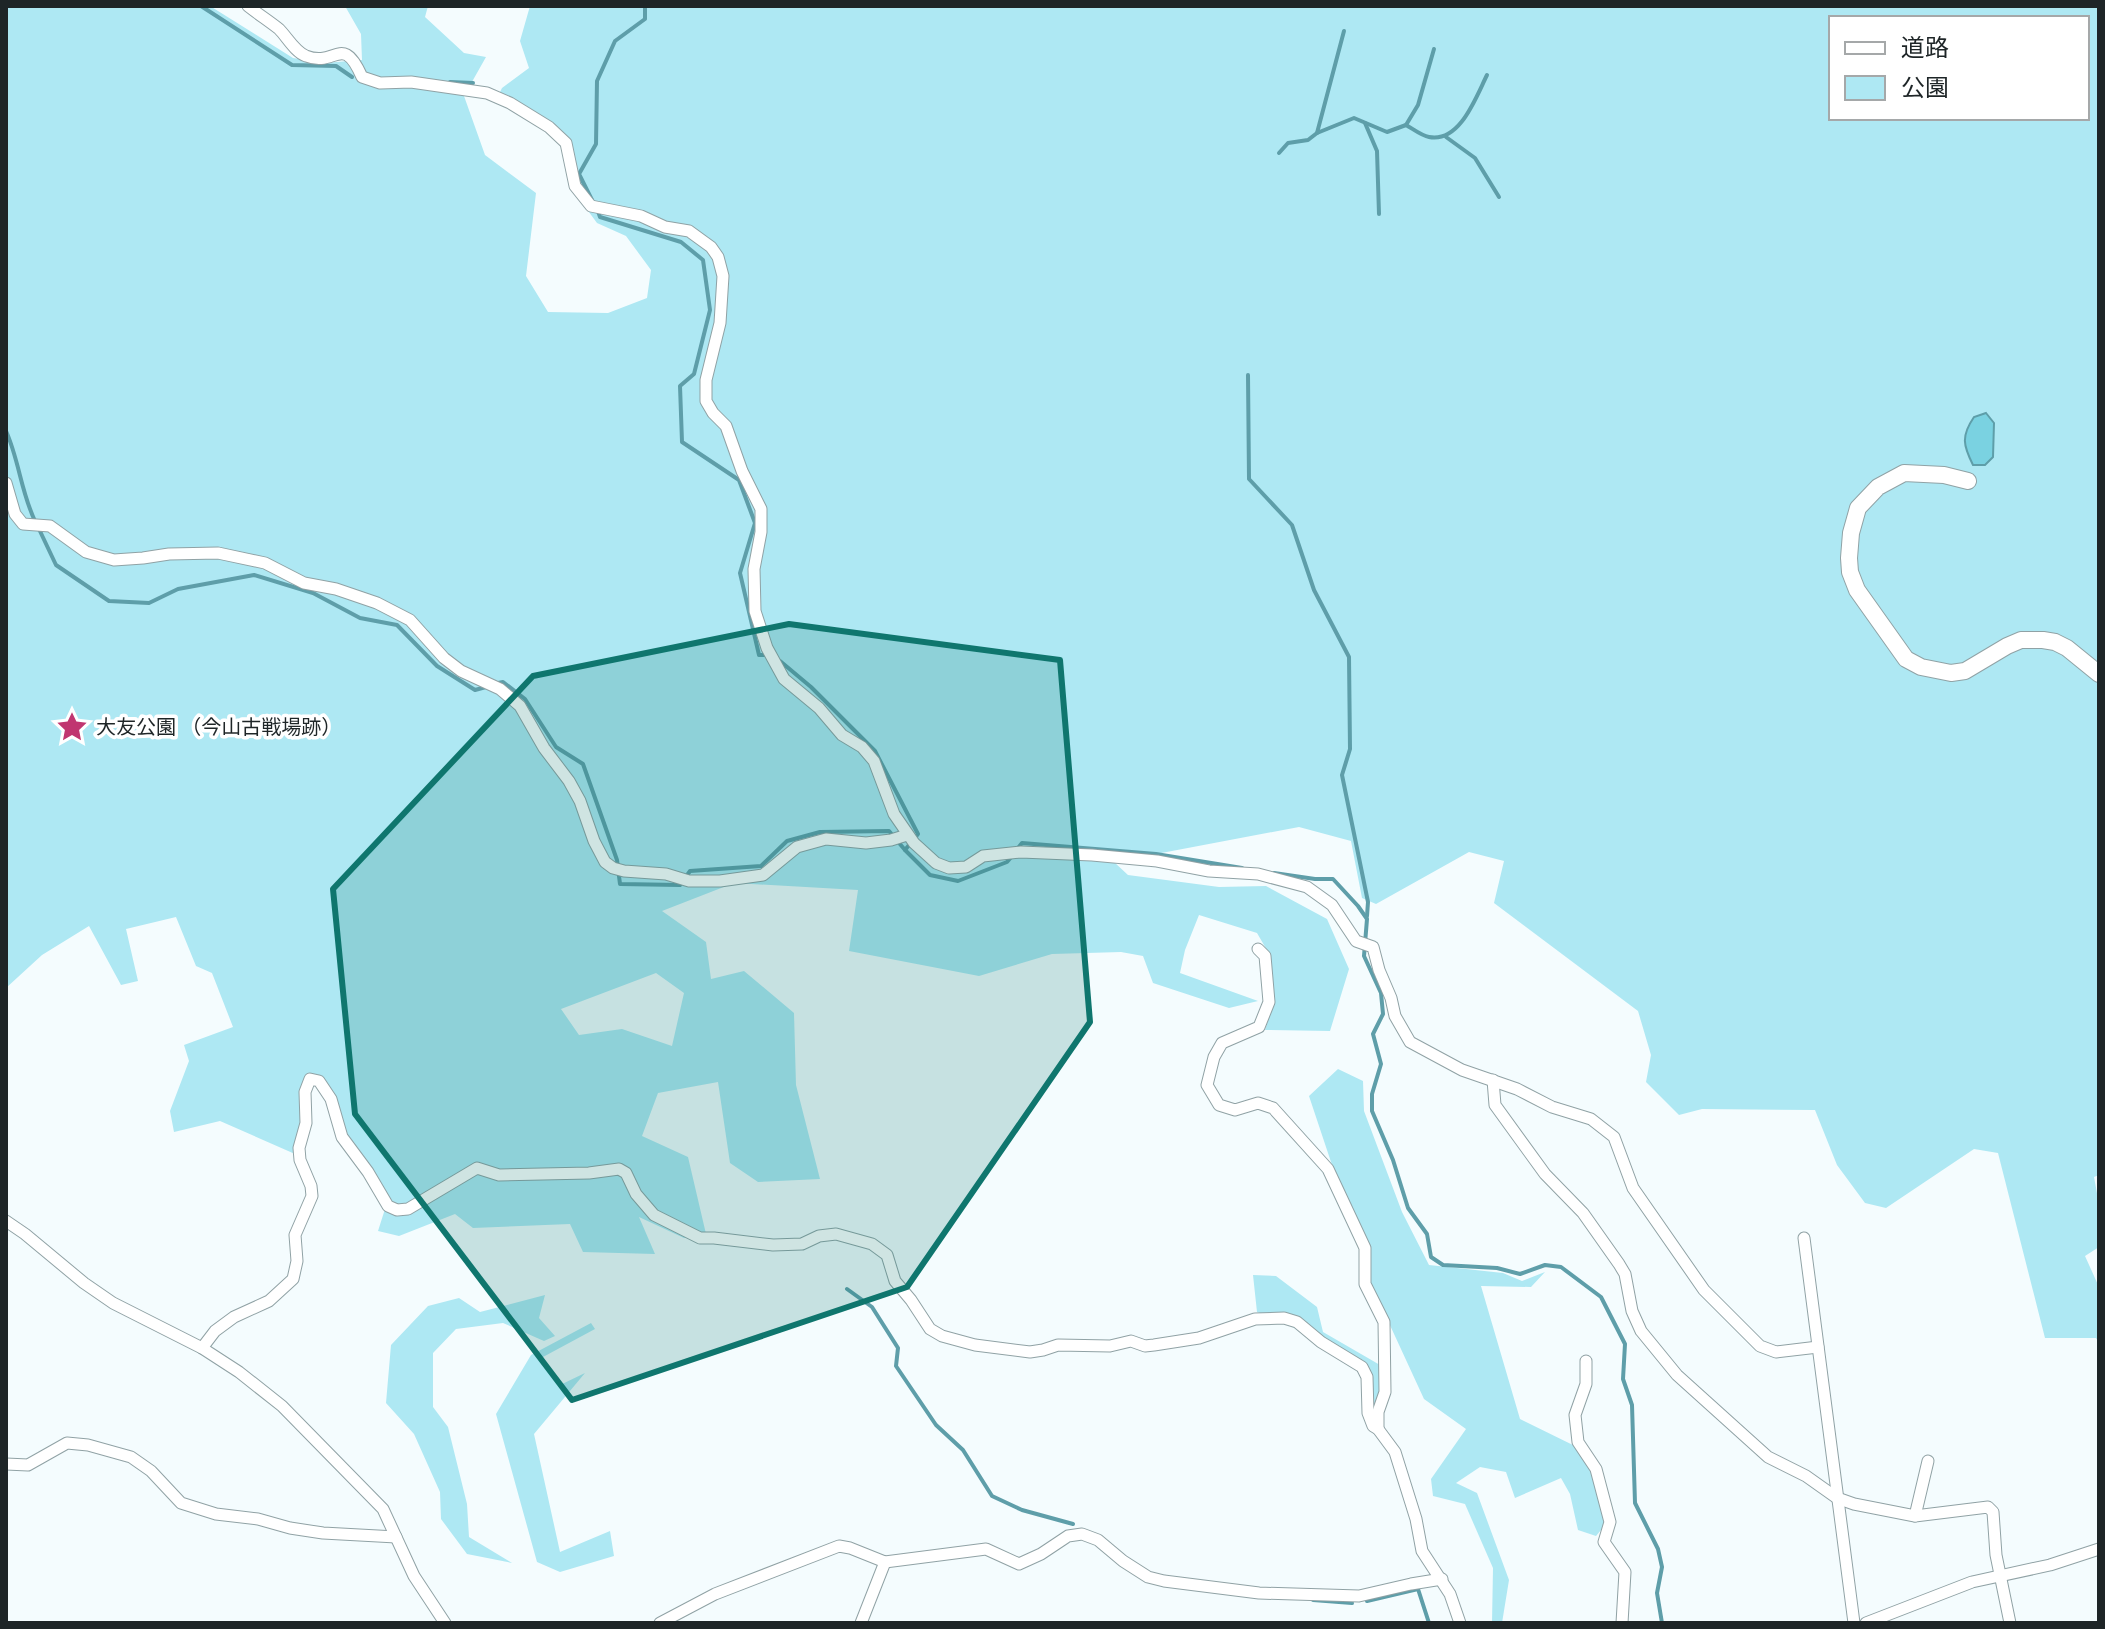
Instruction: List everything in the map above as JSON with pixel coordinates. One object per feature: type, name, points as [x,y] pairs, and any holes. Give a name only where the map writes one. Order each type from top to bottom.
[{"type":"street","points":[[248,6],[277,28],[303,56],[323,59],[338,53],[349,55],[362,77],[380,83],[411,82],[487,93],[510,103],[549,127],[566,143],[575,186],[596,208],[641,216],[665,227],[689,231],[711,247],[718,257],[723,276],[720,323],[706,380],[706,401],[726,426],[742,471],[761,509],[761,532],[754,569],[755,611],[767,648],[784,679],[874,761],[894,814],[911,839],[936,863],[949,868],[966,867],[983,856],[1021,852],[1092,855],[1157,861],[1209,871],[1258,874],[1307,887],[1332,905],[1356,941],[1373,947],[1395,1016],[1410,1042],[1462,1070],[1517,1089],[1552,1107],[1591,1119],[1614,1137],[1633,1188],[1704,1290],[1760,1346],[1776,1352],[1818,1347]]},
{"type":"street","points":[[1968,481],[1944,475],[1904,473],[1878,487],[1858,508],[1851,533],[1850,572],[1857,590],[1906,659],[1921,667],[1951,673],[1965,671],[2021,640],[2043,640],[2067,648],[2099,674]]},
{"type":"street","points":[[6,483],[15,514],[23,524],[50,526],[86,552],[114,560],[218,553],[265,563],[304,583],[336,589],[377,603],[410,620],[444,658],[461,671],[494,686],[520,706],[580,801],[605,862],[618,870],[720,881],[763,875],[797,847],[826,839],[866,843],[911,839]]},
{"type":"street","points":[[1258,949],[1265,956],[1269,1002],[1259,1027],[1222,1043],[1214,1057],[1207,1085],[1219,1105],[1235,1110],[1258,1103],[1273,1108],[1328,1169],[1365,1248],[1365,1284],[1384,1322],[1385,1392],[1378,1412],[1378,1429]]},
{"type":"street","points":[[202,1348],[215,1331],[234,1317],[269,1301],[293,1279],[297,1261],[295,1235],[312,1196],[299,1148],[306,1123],[305,1092],[310,1079],[319,1081],[331,1099],[342,1137],[388,1206],[397,1210],[408,1209],[477,1168],[499,1175],[589,1173],[619,1169],[626,1173],[636,1194],[654,1215],[700,1238],[773,1245],[802,1244],[819,1236],[836,1234],[872,1244],[887,1255],[895,1281],[930,1329],[942,1336],[975,1345],[1030,1352],[1058,1345],[1110,1346],[1131,1341],[1145,1346],[1199,1338],[1255,1319],[1284,1318],[1297,1322],[1321,1342],[1362,1367],[1367,1377],[1368,1413],[1373,1426],[1395,1452],[1416,1519],[1422,1551],[1450,1594],[1460,1623]]},
{"type":"street","points":[[1493,1080],[1495,1105],[1545,1174],[1583,1213],[1619,1264],[1625,1274],[1632,1311],[1641,1331],[1677,1375],[1768,1457],[1806,1476],[1837,1498],[1915,1516],[1988,1507],[1993,1512],[1996,1555],[2010,1623]]},
{"type":"street","points":[[6,1221],[113,1303],[202,1348],[282,1406],[383,1509],[414,1576],[445,1623]]},
{"type":"street","points":[[1804,1238],[1854,1623]]},
{"type":"street","points":[[1586,1361],[1586,1384],[1575,1415],[1578,1442],[1596,1469],[1607,1509],[1610,1522],[1604,1542],[1625,1572],[1622,1623]]},
{"type":"street","points":[[6,1464],[28,1465],[67,1443],[88,1445],[131,1457],[151,1471],[181,1503],[216,1514],[258,1519],[323,1533],[396,1537]]},
{"type":"street","points":[[1915,1516],[1928,1461]]},
{"type":"street","points":[[660,1623],[715,1594],[839,1546],[885,1562],[986,1549],[1019,1564],[1068,1536],[1082,1534],[1098,1540],[1148,1577],[1259,1593],[1359,1596],[1442,1579]]},
{"type":"street","points":[[1866,1623],[1972,1582],[2050,1565],[2099,1549]]},
{"type":"street","points":[[861,1623],[885,1562]]},
{"type":"highlighted area","points":[[789,624],[1060,660],[1090,1022],[907,1287],[572,1400],[355,1114],[333,889],[533,676]]},
{"type":"green space","points":[[6,6],[210,6],[293,58],[324,63],[362,60],[361,34],[345,6],[428,6],[425,17],[464,53],[486,57],[464,96],[485,155],[536,193],[526,276],[548,312],[608,313],[647,298],[651,270],[626,236],[597,223],[569,185],[562,142],[496,100],[502,88],[529,68],[520,41],[530,6],[2099,6],[2099,1175],[2094,1177],[2099,1204],[2099,1247],[2085,1256],[2099,1287],[2099,1343],[2096,1338],[2045,1338],[1998,1153],[1974,1149],[1886,1208],[1865,1203],[1837,1165],[1815,1110],[1702,1109],[1679,1115],[1646,1082],[1651,1055],[1638,1011],[1494,903],[1504,861],[1469,852],[1376,904],[1362,898],[1351,841],[1299,827],[1114,862],[1128,875],[1219,887],[1266,886],[1327,919],[1349,969],[1330,1031],[1265,1030],[1274,1002],[1268,952],[1257,933],[1199,915],[1185,950],[1180,973],[1258,1001],[1229,1008],[1153,983],[1143,956],[1121,952],[1052,954],[979,976],[849,951],[858,890],[734,883],[662,911],[706,942],[711,979],[744,971],[794,1013],[796,1085],[820,1179],[758,1182],[730,1163],[718,1082],[658,1093],[642,1136],[688,1157],[706,1234],[684,1238],[639,1217],[655,1254],[583,1252],[570,1224],[473,1228],[455,1214],[399,1236],[378,1231],[391,1200],[345,1136],[333,1091],[317,1074],[304,1078],[303,1124],[295,1154],[220,1121],[174,1132],[170,1111],[189,1061],[184,1045],[233,1027],[212,973],[196,966],[176,917],[126,929],[138,981],[121,985],[89,926],[42,955],[6,988]],"holes":[[[656,973],[684,993],[672,1046],[622,1029],[579,1035],[561,1009]]]},
{"type":"green space","points":[[1338,1069],[1363,1081],[1364,1111],[1402,1212],[1429,1265],[1503,1273],[1522,1281],[1545,1272],[1531,1287],[1481,1286],[1520,1419],[1579,1448],[1593,1471],[1606,1524],[1596,1536],[1578,1530],[1570,1494],[1561,1478],[1515,1498],[1506,1472],[1480,1467],[1456,1483],[1477,1493],[1509,1580],[1502,1623],[1492,1623],[1493,1568],[1465,1504],[1433,1496],[1431,1479],[1466,1429],[1424,1399],[1371,1284],[1371,1250],[1331,1162],[1309,1096]]},
{"type":"green space","points":[[1253,1275],[1276,1276],[1317,1307],[1323,1332],[1380,1365],[1382,1392],[1373,1409],[1363,1374],[1287,1323],[1257,1312]]},
{"type":"green space","points":[[545,1295],[539,1318],[555,1336],[544,1341],[503,1323],[456,1329],[433,1353],[433,1407],[448,1427],[467,1504],[469,1537],[512,1563],[467,1554],[441,1519],[440,1492],[414,1434],[386,1403],[391,1345],[428,1306],[459,1298],[480,1312]]},
{"type":"green space","points":[[591,1323],[595,1329],[543,1357],[558,1386],[585,1373],[534,1434],[560,1552],[610,1531],[614,1556],[560,1572],[537,1562],[496,1414],[531,1355]]},
{"type":"shaded area","points":[[1986,413],[1994,423],[1993,457],[1985,465],[1973,465],[1965,446],[1965,435],[1974,417]]},
{"type":"waterway","points":[[201,6],[292,65],[336,66],[352,77]]},
{"type":"waterway","points":[[592,200],[579,174],[596,144],[597,81],[615,41],[645,19],[645,6]]},
{"type":"waterway","points":[[1317,133],[1344,31]]},
{"type":"waterway","points":[[1406,125],[1418,105],[1434,49]]},
{"type":"waterway","points":[[1279,153],[1288,143],[1308,140],[1317,133],[1354,118],[1387,132],[1406,125],[1420,134],[1440,137],[1450,133],[1466,116],[1487,75]]},
{"type":"waterway","points":[[450,82],[473,83]]},
{"type":"waterway","points":[[1365,123],[1377,151],[1379,214]]},
{"type":"waterway","points":[[1446,137],[1475,158],[1499,197]]},
{"type":"waterway","points":[[598,211],[600,217],[681,242],[703,260],[710,310],[694,374],[680,386],[682,442],[739,480],[755,523],[740,573],[759,655],[769,655]]},
{"type":"waterway","points":[[1248,375],[1249,479],[1292,525],[1314,590],[1349,657],[1350,749],[1342,775],[1368,902],[1367,916]]},
{"type":"waterway","points":[[6,431],[35,521]]},
{"type":"waterway","points":[[39,529],[56,565],[109,601],[149,603],[178,589],[254,575],[313,593],[360,618],[397,625],[437,666],[475,690],[486,687]]},
{"type":"waterway","points":[[780,661],[811,687],[875,751],[918,834],[905,850]]},
{"type":"waterway","points":[[498,683],[503,682],[525,699],[556,747],[583,764],[617,860],[620,884],[680,885],[690,871],[761,866],[787,841],[820,832],[889,831],[930,875],[958,881],[1007,862],[1013,855]]},
{"type":"waterway","points":[[1018,848],[1022,843],[1156,854],[1242,868]]},
{"type":"waterway","points":[[1274,873],[1333,879],[1367,919],[1364,956],[1381,993],[1383,1014],[1373,1034],[1381,1064],[1372,1094],[1372,1111],[1393,1160],[1408,1208],[1427,1234],[1431,1257],[1443,1265],[1497,1268],[1520,1274],[1545,1265],[1561,1267],[1601,1297],[1625,1344],[1623,1379],[1632,1405],[1635,1503],[1658,1549],[1662,1567],[1657,1593],[1662,1623]]},
{"type":"waterway","points":[[847,1289],[872,1307],[898,1348],[896,1366],[936,1425],[963,1450],[992,1496],[1022,1510],[1073,1524]]},
{"type":"waterway","points":[[1367,1601],[1418,1589],[1429,1623]]},
{"type":"waterway","points":[[1313,1600],[1352,1603]]},
{"type":"place","name":"大友公園 （今山古戦場跡）","points":[[72,727]]}]
